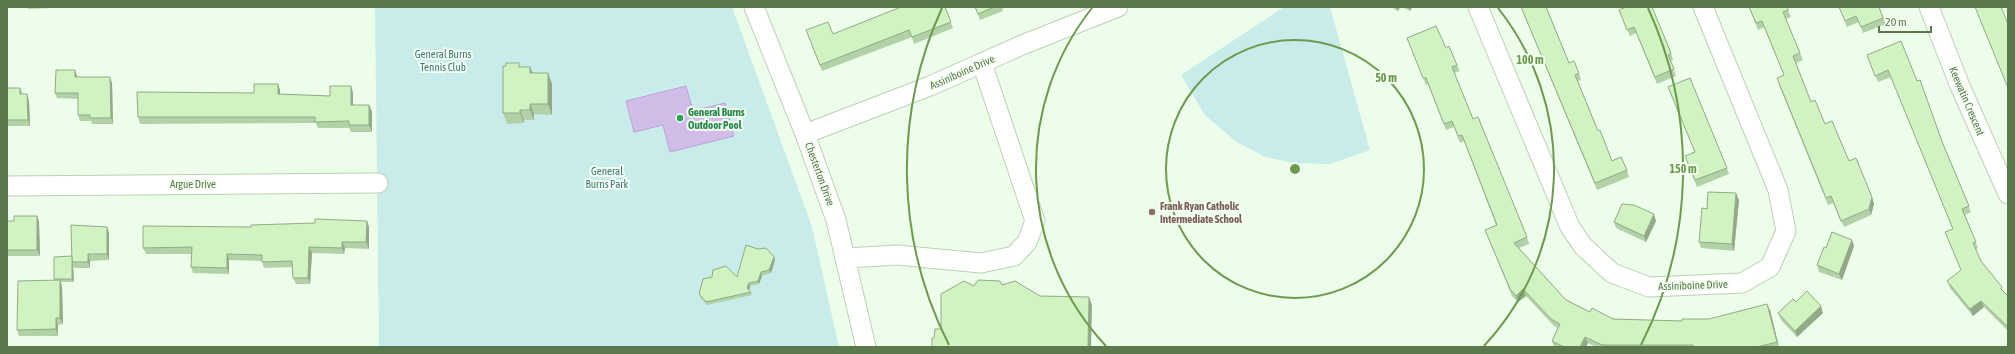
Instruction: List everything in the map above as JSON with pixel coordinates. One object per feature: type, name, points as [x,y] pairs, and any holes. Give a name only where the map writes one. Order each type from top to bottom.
[{"type":"street","name":"Chesterton Drive","points":[[754,7],[805,134],[836,220],[847,258],[866,347]]},
{"type":"street","name":"Assiniboine Drive","points":[[805,134],[930,86],[1118,7]]},
{"type":"street","name":"Assiniboine Drive","points":[[1478,7],[1570,227],[1583,246],[1612,273],[1649,287],[1742,283],[1770,267],[1786,231],[1778,190],[1703,7]]},
{"type":"street","name":"Keewatin Crescent","points":[[1929,7],[1960,86],[2008,194]]},
{"type":"street","points":[[847,258],[897,255],[982,263],[1014,256],[1027,242],[1035,221],[982,63]]},
{"type":"street","name":"Argue Drive","points":[[7,186],[378,183]]},
{"type":"green space","name":"General Burns Park","points":[[375,7],[732,7],[812,227],[839,347],[379,347]]},
{"type":"green space","points":[[1284,7],[1330,7],[1370,150],[1330,164],[1293,163],[1265,157],[1235,141],[1204,114],[1181,75]]},
{"type":"shaded area","name":"General Burns Outdoor Pool","points":[[686,86],[693,111],[725,103],[734,136],[670,152],[663,125],[634,132],[626,101]]},
{"type":"building","points":[[901,7],[945,7],[951,22],[912,37],[909,30],[820,65],[806,30],[828,22],[833,34]]},
{"type":"building","points":[[975,7],[994,7],[978,14]]},
{"type":"building","points":[[1521,7],[1546,7],[1569,63],[1574,61],[1579,73],[1575,75],[1598,131],[1600,130],[1612,161],[1621,157],[1627,170],[1595,183]]},
{"type":"building","points":[[1626,7],[1652,7],[1671,53],[1668,55],[1674,69],[1655,77],[1634,27],[1627,30],[1619,10]]},
{"type":"building","points":[[1749,7],[1787,7],[1788,10],[1783,12],[1800,53],[1793,56],[1811,102],[1815,100],[1825,124],[1832,121],[1849,161],[1856,158],[1872,197],[1869,209],[1841,221],[1831,196],[1826,198],[1777,78],[1784,75],[1762,21],[1756,23]]},
{"type":"building","points":[[1839,7],[1879,7],[1883,18],[1861,27],[1856,16],[1845,21]]},
{"type":"building","points":[[1975,7],[2001,7],[2008,24],[2008,88]]},
{"type":"building","points":[[1436,26],[1446,48],[1449,46],[1457,65],[1452,67],[1473,119],[1478,117],[1527,237],[1514,243],[1566,300],[1590,312],[1592,308],[1613,319],[1682,321],[1682,319],[1709,319],[1767,304],[1777,342],[1757,347],[1602,345],[1585,337],[1580,347],[1564,347],[1552,341],[1560,324],[1551,319],[1523,289],[1516,296],[1510,289],[1485,230],[1497,225],[1462,135],[1458,136],[1452,121],[1444,124],[1426,78],[1423,78],[1407,38]]},
{"type":"building","points":[[1901,41],[1917,81],[1920,80],[1943,144],[1969,206],[1962,209],[1976,242],[1973,243],[1981,261],[2002,287],[2001,289],[2008,296],[2008,327],[1981,301],[1970,309],[1947,281],[1961,270],[1945,232],[1953,229],[1888,70],[1875,76],[1867,55]]},
{"type":"building","points":[[506,63],[519,63],[519,67],[530,67],[530,73],[548,73],[548,104],[530,104],[530,110],[520,110],[520,113],[503,113],[503,66],[506,66]]},
{"type":"building","points":[[56,70],[75,70],[75,77],[110,77],[111,118],[90,118],[90,115],[78,115],[78,93],[55,93]]},
{"type":"building","points":[[1690,78],[1727,168],[1695,180],[1685,156],[1695,152],[1668,87]]},
{"type":"building","points":[[254,84],[278,84],[278,94],[330,96],[330,86],[351,86],[351,105],[369,105],[369,125],[349,125],[349,121],[315,122],[315,117],[138,117],[137,92],[254,93]]},
{"type":"building","points":[[7,88],[20,88],[20,94],[27,94],[28,120],[7,120]]},
{"type":"building","points":[[1708,192],[1736,193],[1732,244],[1699,242],[1702,208],[1707,209]]},
{"type":"building","points":[[1622,204],[1634,205],[1654,214],[1644,236],[1614,222]]},
{"type":"building","points":[[14,216],[37,216],[37,250],[7,250],[7,221],[14,221]]},
{"type":"building","points":[[315,219],[367,221],[366,242],[342,242],[342,248],[309,247],[308,278],[293,278],[292,261],[262,262],[262,255],[227,254],[227,268],[191,267],[192,247],[143,248],[143,226],[251,227],[251,225],[315,223]]},
{"type":"building","points":[[71,225],[107,227],[107,254],[88,254],[88,262],[72,262]]},
{"type":"building","points":[[1832,232],[1852,240],[1839,274],[1817,265]]},
{"type":"building","points":[[746,245],[758,249],[766,248],[774,257],[769,270],[761,272],[758,281],[749,283],[747,288],[751,292],[706,302],[699,294],[703,279],[712,277],[713,270],[726,266],[737,277]]},
{"type":"building","points":[[72,256],[72,279],[54,279],[54,257]]},
{"type":"building","points":[[60,280],[60,318],[56,318],[56,329],[17,330],[18,281]]},
{"type":"building","points":[[978,280],[1000,281],[1002,285],[1015,281],[1040,296],[1089,297],[1088,347],[932,347],[932,338],[934,338],[935,329],[941,329],[941,294],[964,281],[974,286]]},
{"type":"building","points":[[1807,291],[1821,306],[1795,331],[1778,313],[1793,299],[1796,302]]},
{"type":"place","name":"General Burns Outdoor Pool","points":[[680,118]]},
{"type":"place","name":"Frank Ryan Catholic Intermediate School","points":[[1152,212]]},
{"type":"park label","name":"General Burns Tennis Club","points":[[443,60]]}]
